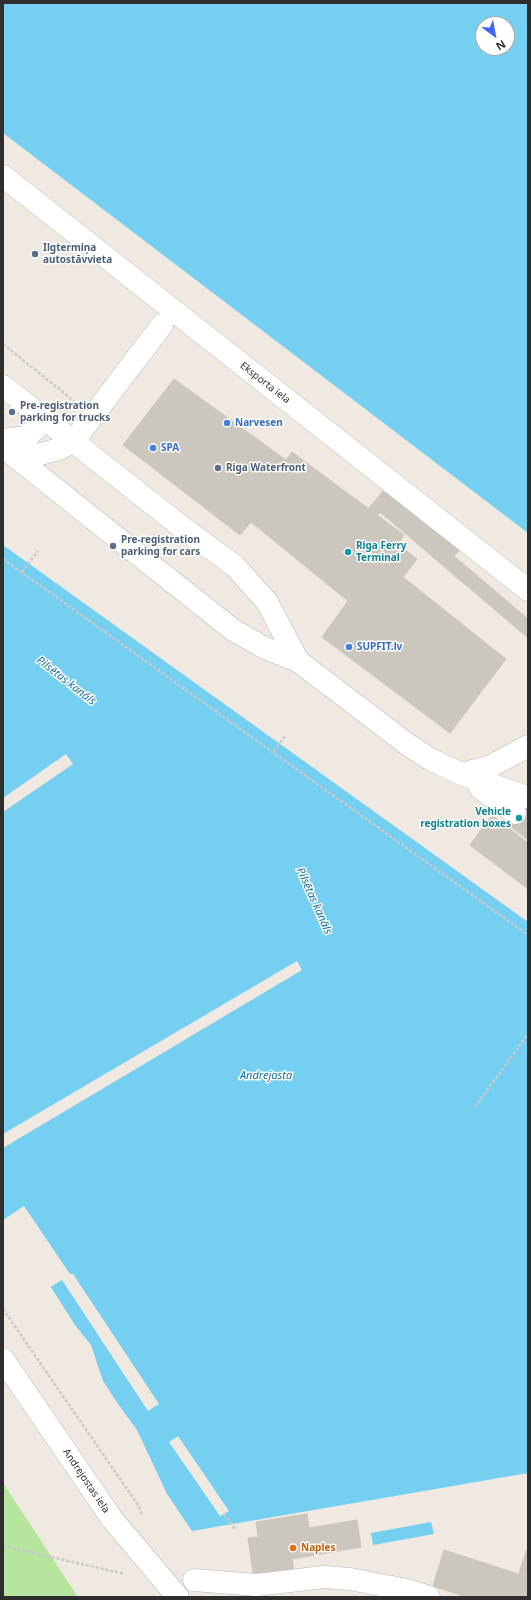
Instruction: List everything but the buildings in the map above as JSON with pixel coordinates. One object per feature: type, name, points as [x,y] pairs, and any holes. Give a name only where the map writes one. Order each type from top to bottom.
[{"type":"street","name":"Eksporta iela","points":[[3,176],[528,590]]},
{"type":"street","points":[[3,445],[37,455],[59,449],[73,442],[162,325]]},
{"type":"street","points":[[3,386],[73,442],[235,566],[268,602],[298,661]]},
{"type":"street","points":[[25,404],[32,416],[32,426],[27,437]]},
{"type":"street","points":[[3,440],[27,437],[45,420]]},
{"type":"street","points":[[3,445],[233,630],[265,648],[298,661],[407,744],[430,759],[521,805]]},
{"type":"street","points":[[58,490],[50,474],[51,461],[62,453],[76,452],[94,458]]},
{"type":"street","points":[[233,630],[250,630],[261,622],[263,610],[261,594]]},
{"type":"street","points":[[461,774],[489,767],[528,746]]},
{"type":"street","name":"Andrejostas iela","points":[[3,1359],[112,1518],[178,1597]]},
{"type":"street","points":[[194,1580],[256,1585],[324,1578],[350,1579],[407,1590],[429,1597]]},
{"type":"path","points":[[22,572],[38,551]]},
{"type":"path","points":[[3,559],[274,751],[528,935]]},
{"type":"path","points":[[274,751],[286,735]]},
{"type":"path","points":[[475,1106],[528,1034]]},
{"type":"path","points":[[3,1309],[138,1505],[143,1519]]},
{"type":"path","points":[[224,1514],[234,1529]]},
{"type":"path","points":[[3,1546],[129,1575]]},
{"type":"green space","points":[[3,1483],[78,1597],[3,1597]]},
{"type":"water","points":[[3,3],[528,3],[528,533],[3,133]]},
{"type":"water","name":"Andrejosta","points":[[3,545],[528,922],[528,1473],[192,1531],[167,1494],[137,1430],[103,1381],[91,1345],[75,1325],[26,1248],[3,1230]]},
{"type":"water","points":[[431,1522],[434,1534],[373,1545],[371,1533]]},
{"type":"pier","points":[[66,754],[73,764],[3,812],[3,798]]},
{"type":"pier","points":[[297,961],[302,970],[3,1148],[3,1134]]},
{"type":"pier","points":[[24,1206],[70,1274],[73,1274],[159,1404],[148,1411],[62,1280],[49,1288],[24,1249],[3,1233],[3,1220]]},
{"type":"pier","points":[[178,1436],[229,1511],[220,1516],[169,1442]]},
{"type":"tunnel","points":[[515,813],[528,823]]},
{"type":"place","name":"Ilgtermiņa autostāvvieta","points":[[35,254]]},
{"type":"place","name":"Pre-registration parking for trucks","points":[[12,412]]},
{"type":"place","name":"Narvesen","points":[[227,423]]},
{"type":"place","name":"SPA","points":[[153,448]]},
{"type":"place","name":"Riga Waterfront","points":[[218,468]]},
{"type":"place","name":"Pre-registration parking for cars","points":[[113,546]]},
{"type":"place","name":"Riga Ferry Terminal","points":[[348,552]]},
{"type":"place","name":"SUPFIT.lv","points":[[349,647]]},
{"type":"place","name":"Vehicle registration boxes","points":[[519,818]]},
{"type":"place","name":"Naples","points":[[293,1548]]},
{"type":"water label","name":"Pilsētas kanāls","points":[[66,681]]},
{"type":"water label","name":"Pilsētas kanāls","points":[[314,901]]}]
